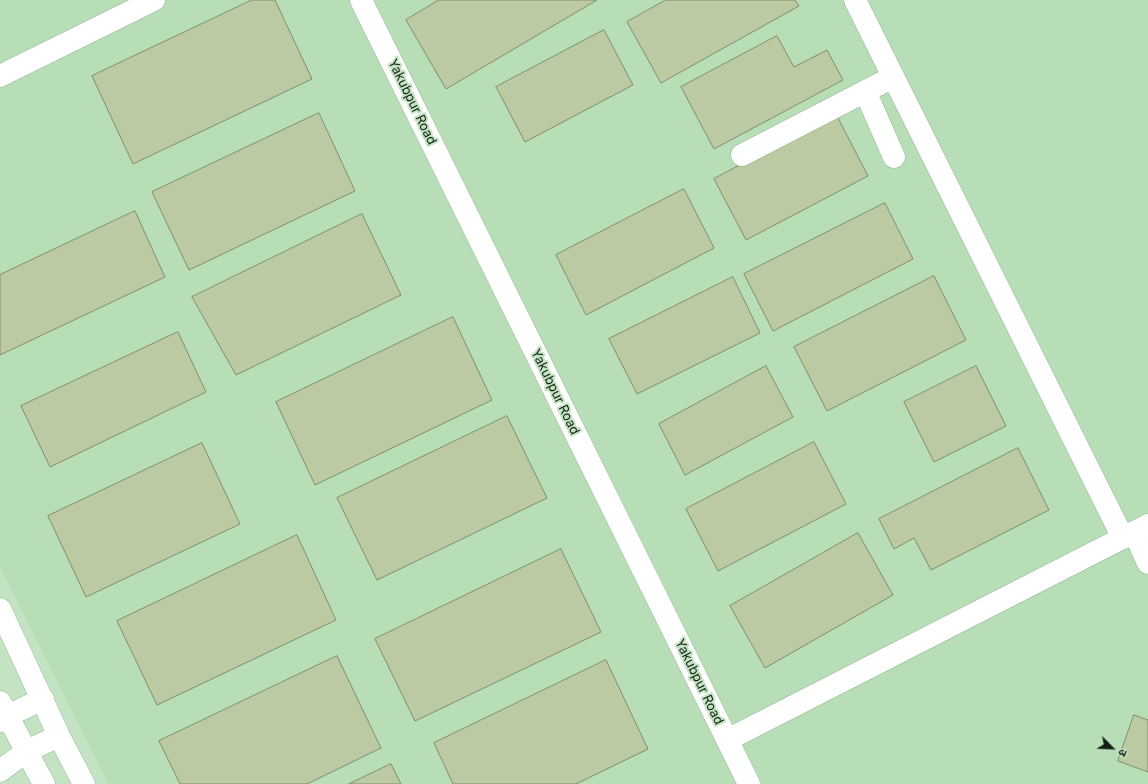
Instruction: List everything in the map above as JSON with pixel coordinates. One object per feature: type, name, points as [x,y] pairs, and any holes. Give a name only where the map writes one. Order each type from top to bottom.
[{"type":"street","points":[[0,76],[154,0]]},
{"type":"street","name":"Yakubpur Road","points":[[361,0],[749,784]]},
{"type":"street","points":[[855,0],[893,77],[1135,531],[1148,563]]},
{"type":"street","points":[[742,155],[893,77]]},
{"type":"street","points":[[865,91],[894,156]]},
{"type":"street","points":[[727,740],[1135,531]]},
{"type":"street","points":[[0,609],[59,736],[84,784]]},
{"type":"street","points":[[43,699],[2,713],[27,751],[44,784]]},
{"type":"street","points":[[0,771],[27,751],[59,736]]},
{"type":"shaded area","points":[[0,0],[1148,0],[1148,784],[109,784],[0,567]]},
{"type":"building","points":[[252,0],[275,0],[312,79],[133,164],[92,76]]},
{"type":"building","points":[[439,0],[597,0],[446,89],[406,20]]},
{"type":"building","points":[[666,0],[795,0],[799,6],[661,83],[627,22]]},
{"type":"building","points":[[604,30],[633,85],[525,142],[496,87]]},
{"type":"building","points":[[777,36],[794,67],[827,50],[843,80],[714,149],[681,87]]},
{"type":"building","points":[[319,113],[355,191],[189,270],[152,192]]},
{"type":"building","points":[[836,114],[868,176],[746,240],[714,179]]},
{"type":"building","points":[[684,189],[714,248],[586,315],[556,255]]},
{"type":"building","points":[[885,203],[913,259],[773,331],[744,274]]},
{"type":"building","points":[[135,211],[165,277],[0,355],[0,275]]},
{"type":"building","points":[[362,214],[401,295],[236,375],[192,297]]},
{"type":"building","points":[[934,276],[966,340],[827,411],[794,347]]},
{"type":"building","points":[[733,277],[760,333],[637,394],[609,339]]},
{"type":"building","points":[[453,317],[492,400],[315,485],[276,402]]},
{"type":"building","points":[[178,332],[206,392],[50,467],[21,406]]},
{"type":"building","points":[[766,366],[793,417],[685,475],[659,424]]},
{"type":"building","points":[[976,366],[1006,426],[934,462],[904,402]]},
{"type":"building","points":[[507,416],[547,498],[377,580],[337,498]]},
{"type":"building","points":[[814,442],[846,504],[718,571],[686,509]]},
{"type":"building","points":[[202,443],[240,524],[86,597],[48,516]]},
{"type":"building","points":[[1018,448],[1049,510],[931,570],[914,538],[894,549],[879,519]]},
{"type":"building","points":[[858,533],[893,595],[765,668],[730,606]]},
{"type":"building","points":[[297,535],[336,620],[157,705],[117,621]]},
{"type":"building","points":[[561,549],[601,632],[415,721],[375,639]]},
{"type":"building","points":[[337,656],[381,748],[307,784],[180,784],[159,741]]},
{"type":"building","points":[[606,660],[648,749],[576,784],[453,784],[434,743]]},
{"type":"building","points":[[1134,715],[1148,720],[1148,772],[1118,761]]},
{"type":"building","points":[[391,764],[401,784],[349,784]]}]
